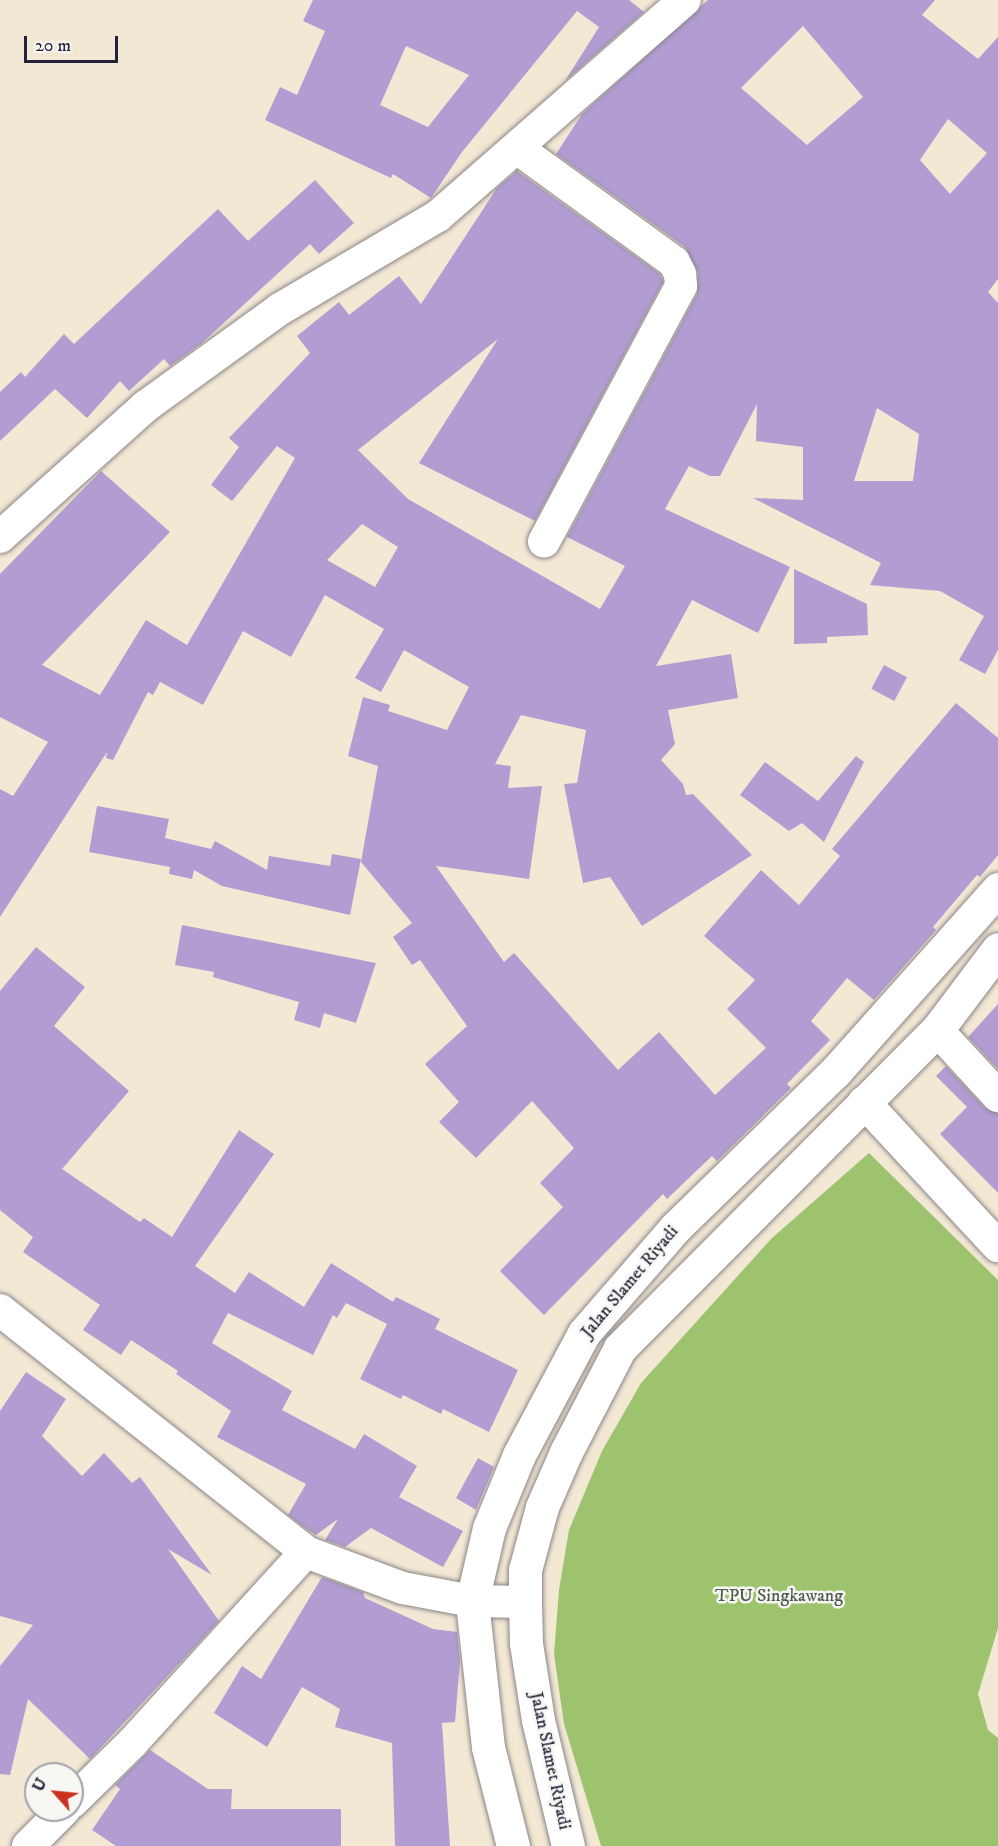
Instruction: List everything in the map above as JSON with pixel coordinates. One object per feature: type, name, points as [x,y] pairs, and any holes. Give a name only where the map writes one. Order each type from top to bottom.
[{"type":"main road","name":"Jalan Slamet Riyadi","points":[[513,1846],[488,1747],[472,1601],[489,1528],[515,1465],[584,1333],[675,1228],[836,1071],[998,889]]},
{"type":"main road","name":"Jalan Slamet Riyadi","points":[[568,1846],[538,1720],[526,1643],[525,1570],[542,1507],[620,1348],[937,1030],[998,949]]},
{"type":"street","points":[[0,537],[146,406],[280,309],[438,216],[685,0]]},
{"type":"street","points":[[517,148],[674,262],[680,274],[681,286],[544,542]]},
{"type":"street","points":[[937,1030],[998,1096]]},
{"type":"street","points":[[864,1102],[998,1246]]},
{"type":"street","points":[[0,1310],[306,1552],[404,1588],[472,1601],[525,1602]]},
{"type":"street","points":[[84,1790],[133,1742],[306,1552]]},
{"type":"street","points":[[28,1846],[52,1822]]},
{"type":"green space","name":"TPU Singkawang","points":[[869,1153],[998,1280],[998,1628],[978,1694],[988,1730],[998,1738],[998,1846],[601,1846],[564,1724],[554,1654],[559,1590],[569,1530],[602,1451],[641,1383],[772,1238]]},
{"type":"building","points":[[313,0],[629,0],[644,12],[565,81],[599,27],[577,11],[462,152],[431,198],[393,174],[391,178],[265,120],[280,87],[297,95],[325,31],[303,21]],"holes":[[[406,46],[469,75],[428,127],[380,105]]]},
{"type":"building","points":[[708,0],[935,0],[922,15],[978,59],[998,37],[998,279],[988,292],[998,303],[998,650],[985,674],[959,660],[984,616],[940,591],[870,585],[881,563],[753,498],[803,500],[803,447],[756,441],[757,404],[720,476],[710,476],[689,466],[665,509],[790,567],[758,633],[692,600],[656,666],[731,654],[738,698],[668,710],[675,744],[661,760],[683,784],[686,795],[693,794],[752,855],[642,926],[610,877],[583,883],[564,784],[577,783],[586,730],[521,715],[495,764],[511,766],[508,788],[542,786],[529,879],[436,866],[504,962],[514,953],[618,1070],[659,1032],[715,1095],[766,1048],[727,1009],[755,980],[704,936],[761,870],[799,905],[840,856],[832,849],[956,703],[998,738],[998,855],[980,877],[977,875],[933,927],[936,930],[874,1000],[847,978],[811,1021],[830,1040],[787,1084],[791,1088],[717,1161],[712,1156],[667,1199],[663,1194],[544,1315],[500,1271],[563,1207],[540,1183],[574,1148],[532,1101],[476,1158],[439,1122],[459,1102],[425,1064],[467,1026],[420,960],[412,965],[393,937],[412,923],[361,862],[378,766],[348,756],[363,697],[390,705],[388,711],[447,730],[469,687],[404,650],[381,692],[355,678],[384,629],[325,595],[291,657],[243,631],[203,705],[160,682],[153,695],[148,692],[113,760],[106,758],[107,752],[0,917],[0,789],[13,796],[48,742],[0,717],[0,574],[101,471],[170,532],[42,665],[100,695],[146,620],[187,645],[295,458],[277,446],[232,501],[211,485],[239,447],[229,438],[310,353],[297,336],[339,302],[349,315],[399,276],[421,304],[497,188],[517,171],[660,274],[663,282],[535,521],[419,463],[498,339],[358,450],[408,499],[600,609],[625,566],[567,537],[697,294],[698,273],[685,247],[556,154],[582,114]],"holes":[[[803,26],[863,97],[807,145],[741,88]],[[948,119],[987,153],[950,194],[920,160]],[[877,408],[919,434],[913,481],[854,481]],[[362,524],[398,547],[375,587],[327,560]]]},
{"type":"building","points":[[315,180],[354,223],[319,254],[310,244],[202,343],[170,366],[164,359],[129,391],[120,381],[87,418],[55,389],[0,441],[0,392],[21,372],[25,377],[64,334],[74,344],[218,209],[248,241]]},
{"type":"building","points":[[794,569],[867,604],[868,635],[827,637],[827,643],[794,644]]},
{"type":"building","points":[[884,665],[907,677],[894,701],[871,689]]},
{"type":"building","points":[[856,756],[864,762],[824,842],[802,823],[789,831],[740,795],[765,762],[818,801]]},
{"type":"building","points":[[97,806],[169,819],[165,838],[211,849],[215,841],[267,870],[269,856],[330,866],[332,854],[361,859],[350,915],[222,886],[194,870],[192,879],[169,874],[170,867],[89,852]]},
{"type":"building","points":[[182,925],[376,963],[356,1023],[324,1013],[320,1028],[294,1020],[299,1002],[213,977],[214,972],[175,965]]},
{"type":"building","points":[[36,947],[85,987],[54,1026],[129,1091],[62,1169],[140,1222],[144,1218],[172,1237],[239,1130],[274,1154],[195,1266],[235,1293],[249,1272],[304,1307],[331,1263],[393,1302],[396,1297],[440,1319],[435,1329],[518,1370],[489,1432],[443,1409],[441,1414],[403,1395],[401,1399],[360,1379],[387,1324],[346,1303],[337,1318],[333,1315],[313,1355],[228,1313],[212,1343],[292,1391],[282,1410],[355,1449],[364,1434],[417,1466],[399,1497],[463,1531],[443,1567],[371,1528],[345,1547],[325,1540],[338,1519],[316,1535],[305,1528],[288,1515],[306,1484],[217,1437],[231,1411],[176,1374],[178,1371],[131,1340],[121,1355],[83,1330],[100,1305],[23,1252],[33,1237],[0,1210],[0,991]]},
{"type":"building","points":[[998,1004],[998,1069],[968,1037]]},
{"type":"building","points":[[946,1066],[985,1108],[998,1113],[998,1193],[940,1134],[967,1107],[936,1076]]},
{"type":"building","points":[[26,1372],[66,1399],[42,1436],[82,1476],[104,1453],[132,1483],[140,1477],[212,1575],[168,1549],[219,1621],[90,1759],[28,1699],[10,1775],[0,1774],[0,1666],[33,1625],[0,1616],[0,1411]]},
{"type":"building","points":[[478,1458],[494,1467],[476,1510],[456,1498]]},
{"type":"building","points":[[322,1577],[363,1592],[365,1598],[433,1629],[457,1632],[460,1661],[455,1722],[442,1723],[450,1846],[395,1846],[392,1743],[335,1727],[340,1709],[302,1687],[267,1747],[214,1713],[242,1666],[261,1679]]},
{"type":"building","points":[[150,1750],[208,1789],[232,1789],[231,1809],[341,1809],[341,1846],[116,1846],[92,1830],[120,1789],[115,1785]]}]
